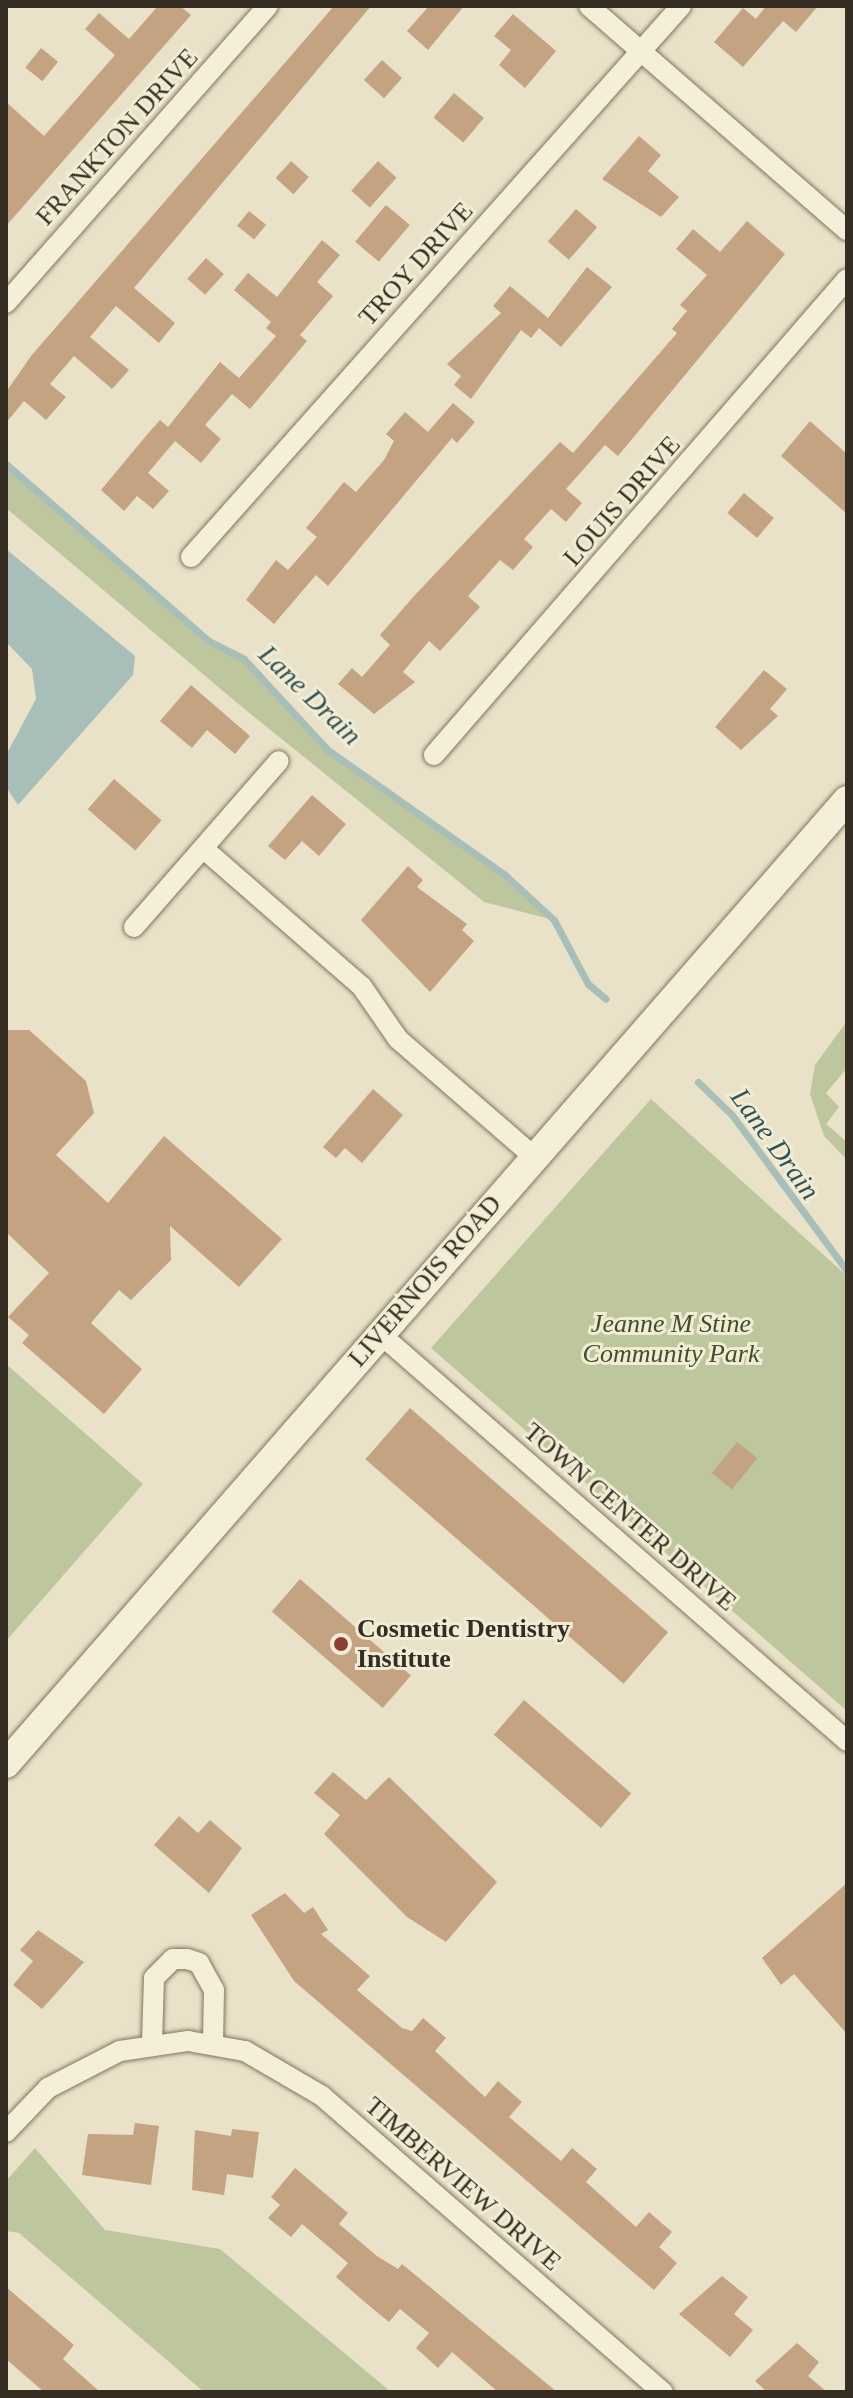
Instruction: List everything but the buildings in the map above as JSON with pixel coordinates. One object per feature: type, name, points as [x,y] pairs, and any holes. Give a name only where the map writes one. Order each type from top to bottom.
[{"type":"main road","name":"LIVERNOIS ROAD","points":[[6,1764],[847,800]]},
{"type":"street","name":"FRANKTON DRIVE","points":[[6,303],[268,6]]},
{"type":"street","points":[[589,6],[847,230]]},
{"type":"street","name":"TROY DRIVE","points":[[191,557],[681,6]]},
{"type":"street","name":"LOUIS DRIVE","points":[[434,755],[847,279]]},
{"type":"street","points":[[134,927],[279,761]]},
{"type":"street","points":[[204,849],[362,987],[398,1039],[534,1157]]},
{"type":"street","name":"TOWN CENTER DRIVE","points":[[379,1333],[847,1741]]},
{"type":"street","points":[[152,2042],[154,1978],[173,1959],[187,1959],[199,1963],[214,1990],[213,2044]]},
{"type":"street","name":"TIMBERVIEW DRIVE","points":[[6,2132],[72,2072],[152,2042],[213,2044],[272,2062],[311,2087],[663,2392]]},
{"type":"green space","points":[[6,463],[209,641],[259,670],[328,750],[504,874],[554,920],[484,902],[242,707],[6,508]]},
{"type":"green space","points":[[847,1021],[847,1068],[826,1093],[839,1107],[826,1124],[847,1142],[847,1160],[824,1136],[810,1094],[815,1065]]},
{"type":"green space","name":"Jeanne M Stine Community Park","points":[[651,1099],[847,1276],[847,1711],[431,1348]]},
{"type":"green space","points":[[6,1364],[143,1484],[6,1641]]},
{"type":"green space","points":[[35,2148],[105,2230],[220,2249],[391,2392],[204,2392],[19,2233],[6,2231],[6,2181]]},
{"type":"water","points":[[6,549],[135,656],[133,675],[18,805],[6,787],[6,755],[36,699],[32,669],[6,642]]},
{"type":"waterway","name":"Lane Drain","points":[[6,464],[209,641],[244,659],[328,750],[504,874],[554,920],[588,984],[606,999]]},
{"type":"waterway","name":"Lane Drain","points":[[698,1082],[732,1115],[847,1271]]},
{"type":"place","name":"Cosmetic Dentistry Institute","points":[[341,1644]]}]
